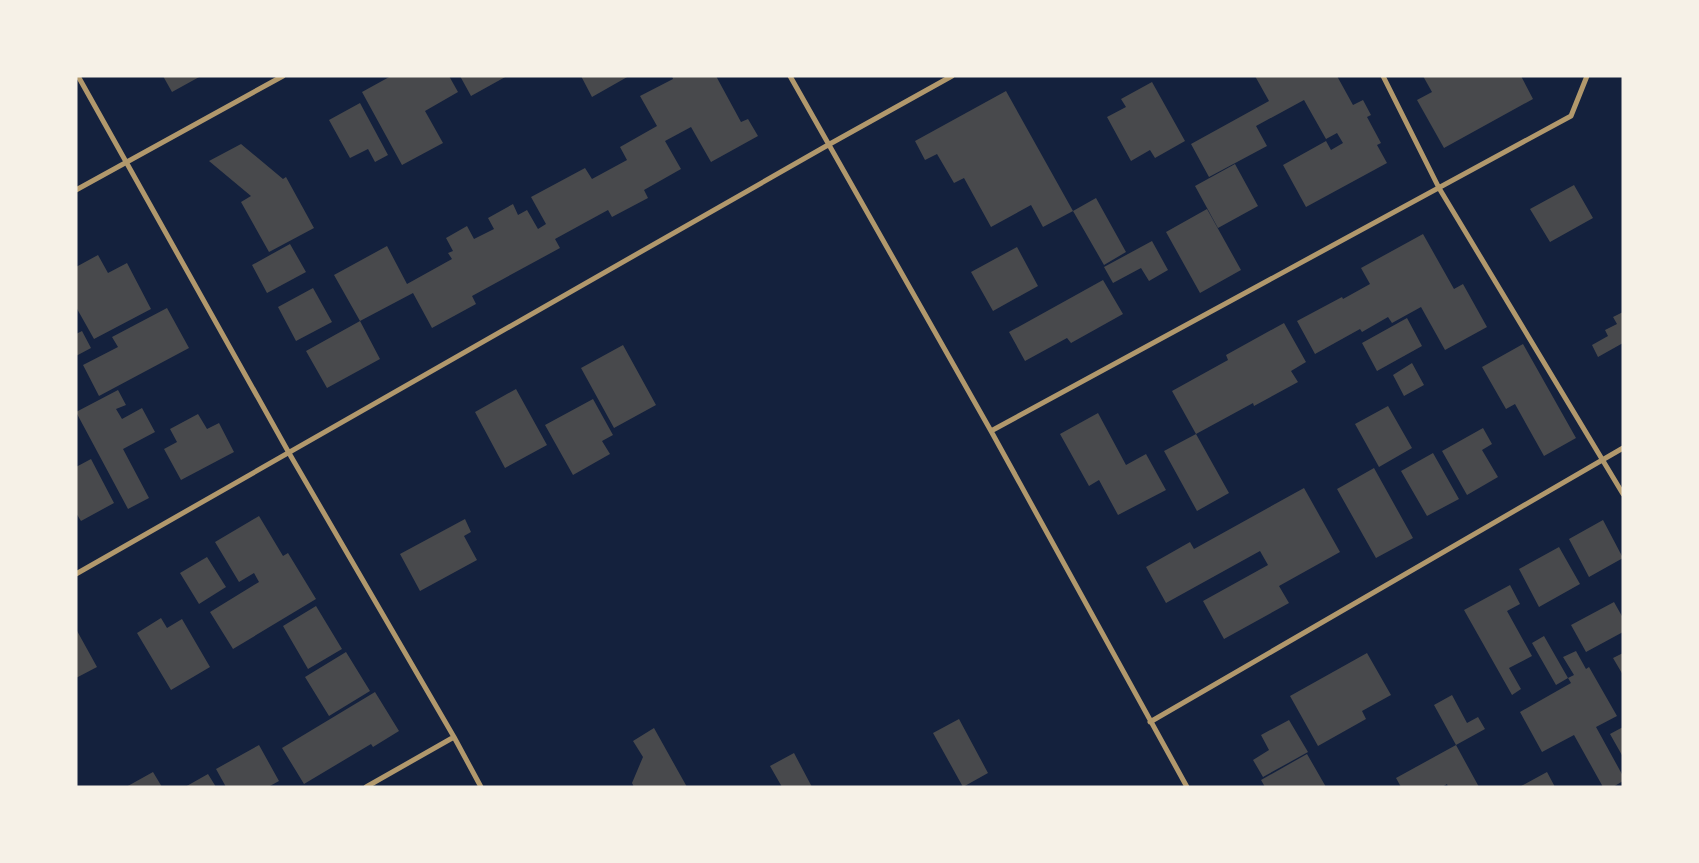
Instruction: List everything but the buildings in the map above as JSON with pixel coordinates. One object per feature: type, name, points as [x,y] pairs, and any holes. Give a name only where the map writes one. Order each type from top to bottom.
[{"type":"street","points":[[78,76],[481,787]]},
{"type":"street","points":[[76,190],[283,76]]},
{"type":"street","points":[[790,76],[991,431],[1187,787]]},
{"type":"street","points":[[76,574],[828,144],[952,76]]},
{"type":"street","points":[[1383,76],[1440,188],[1623,494]]},
{"type":"street","points":[[991,431],[1571,116],[1587,76]]},
{"type":"street","points":[[1150,722],[1623,448]]},
{"type":"street","points":[[366,787],[454,737]]}]
